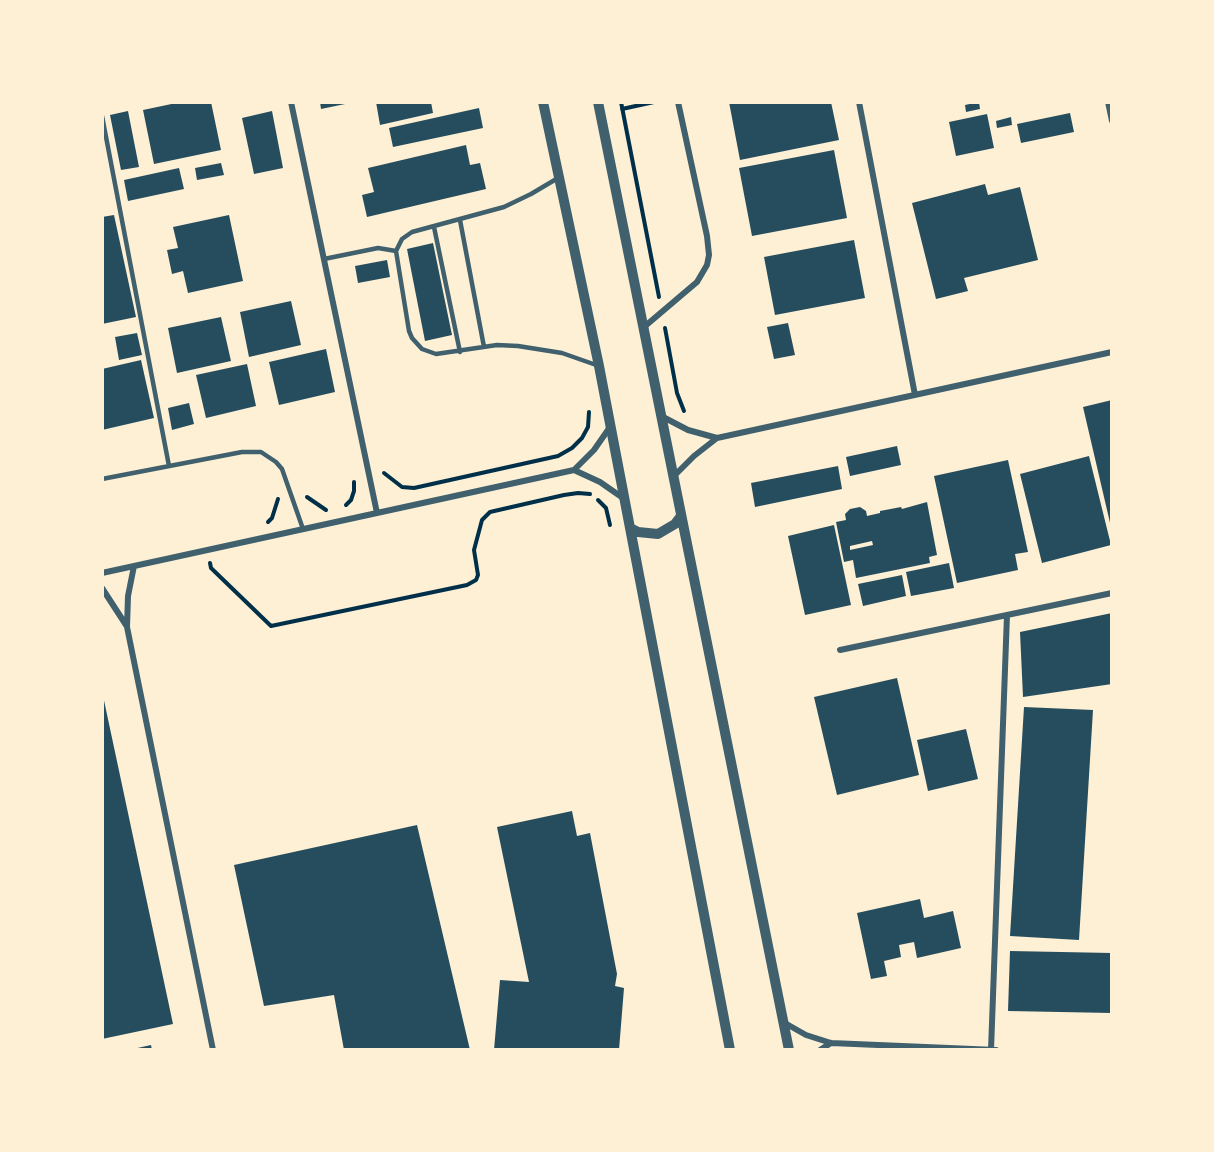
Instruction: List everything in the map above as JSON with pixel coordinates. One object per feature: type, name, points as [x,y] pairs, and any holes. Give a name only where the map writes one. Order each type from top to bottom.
[{"type":"street","points":[[291,102],[377,513]]},
{"type":"street","points":[[543,102],[630,528],[730,1050]]},
{"type":"street","points":[[598,102],[789,1050]]},
{"type":"street","points":[[643,328],[697,282],[707,265],[709,255],[707,236],[678,102]]},
{"type":"street","points":[[859,102],[915,395]]},
{"type":"street","points":[[1108,102],[1112,121]]},
{"type":"street","points":[[661,416],[674,424],[717,438],[1112,352]]},
{"type":"street","points":[[102,573],[574,470],[594,450],[610,427]]},
{"type":"street","points":[[673,477],[717,438]]},
{"type":"street","points":[[574,470],[600,482],[624,498]]},
{"type":"street","points":[[630,528],[638,532],[658,534],[675,524],[681,516]]},
{"type":"street","points":[[134,566],[128,596],[127,627],[213,1050]]},
{"type":"street","points":[[102,588],[127,627]]},
{"type":"street","points":[[840,650],[1112,593]]},
{"type":"street","points":[[991,1050],[1007,615]]},
{"type":"street","points":[[783,1022],[806,1035],[831,1043],[996,1050]]},
{"type":"street","points":[[820,1050],[831,1043]]},
{"type":"lane","points":[[102,116],[169,466]]},
{"type":"lane","points":[[558,178],[504,207],[406,235],[402,239],[396,251],[409,331],[422,349],[436,354],[497,345],[540,348],[598,366]]},
{"type":"lane","points":[[460,220],[484,347]]},
{"type":"lane","points":[[434,227],[460,352]]},
{"type":"lane","points":[[324,259],[378,248],[396,251]]},
{"type":"lane","points":[[102,479],[242,452],[261,452],[282,469],[303,529]]},
{"type":"path","points":[[621,102],[677,393],[685,414],[702,435]]},
{"type":"path","points":[[622,109],[654,102]]},
{"type":"path","points":[[344,507],[351,500],[354,491],[354,470],[368,466],[378,464],[386,476],[402,487],[414,488],[558,456],[572,448],[582,438],[588,427],[589,410]]},
{"type":"path","points":[[265,525],[272,518],[278,500],[302,493],[317,506],[335,511]]},
{"type":"path","points":[[207,550],[211,568],[271,626],[467,585],[476,580],[478,575],[474,550],[482,520],[490,512],[500,508],[578,493],[593,495],[606,508],[611,530]]},
{"type":"building","points":[[181,102],[211,102],[221,150],[154,164],[143,110]]},
{"type":"building","points":[[320,102],[350,102],[350,103],[321,109]]},
{"type":"building","points":[[376,102],[431,102],[433,113],[380,125]]},
{"type":"building","points":[[729,102],[831,102],[839,140],[740,160]]},
{"type":"building","points":[[979,102],[980,109],[966,112],[965,105]]},
{"type":"building","points":[[479,108],[483,128],[393,147],[389,128]]},
{"type":"building","points":[[128,111],[139,167],[121,170],[110,115]]},
{"type":"building","points":[[272,111],[283,168],[254,174],[242,118]]},
{"type":"building","points":[[1070,113],[1074,132],[1021,143],[1017,124]]},
{"type":"building","points":[[987,114],[994,148],[956,156],[949,122]]},
{"type":"building","points":[[1011,117],[1012,125],[997,128],[996,121]]},
{"type":"building","points":[[466,145],[470,165],[480,163],[486,189],[367,217],[362,195],[374,192],[368,168]]},
{"type":"building","points":[[834,150],[847,218],[752,236],[739,168]]},
{"type":"building","points":[[221,163],[224,175],[197,180],[195,168]]},
{"type":"building","points":[[179,168],[184,189],[128,201],[124,180]]},
{"type":"building","points":[[985,184],[988,195],[1020,187],[1038,260],[964,278],[968,291],[936,299],[912,203]]},
{"type":"building","points":[[114,215],[136,317],[102,324],[102,217]]},
{"type":"building","points":[[229,215],[243,281],[188,293],[183,271],[172,274],[167,250],[178,248],[173,227]]},
{"type":"building","points":[[854,240],[865,298],[775,315],[764,257]]},
{"type":"building","points":[[433,243],[452,335],[425,341],[407,249]]},
{"type":"building","points":[[387,260],[390,277],[358,283],[355,266]]},
{"type":"building","points":[[291,301],[301,345],[249,357],[240,312]]},
{"type":"building","points":[[221,317],[231,361],[177,373],[168,328]]},
{"type":"building","points":[[788,323],[795,355],[774,359],[767,327]]},
{"type":"building","points":[[137,333],[142,355],[119,360],[115,337]]},
{"type":"building","points":[[326,349],[335,392],[279,405],[269,362]]},
{"type":"building","points":[[141,360],[154,418],[102,430],[102,369]]},
{"type":"building","points":[[247,364],[256,406],[206,418],[196,375]]},
{"type":"building","points":[[1112,400],[1112,527],[1111,527],[1083,407]]},
{"type":"building","points":[[189,403],[194,424],[172,430],[168,408]]},
{"type":"building","points":[[897,446],[901,465],[850,476],[846,457]]},
{"type":"building","points":[[1089,456],[1111,545],[1042,563],[1020,474]]},
{"type":"building","points":[[1008,460],[1028,552],[1015,554],[1018,570],[957,583],[934,476]]},
{"type":"building","points":[[838,466],[842,489],[755,507],[751,483]]},
{"type":"building","points":[[927,502],[937,555],[929,557],[930,563],[856,578],[853,560],[844,562],[836,522],[846,520],[845,514],[850,509],[860,507],[866,511],[867,516],[880,513],[880,511],[901,507],[902,509]],"holes":[[[872,541],[873,545],[850,550],[850,546]]]},
{"type":"building","points":[[834,525],[851,605],[805,615],[788,536]]},
{"type":"building","points":[[949,563],[954,588],[911,596],[906,572]]},
{"type":"building","points":[[902,575],[906,596],[863,606],[858,584]]},
{"type":"building","points":[[1112,613],[1112,684],[1023,697],[1020,632]]},
{"type":"building","points":[[897,678],[919,775],[837,795],[814,697]]},
{"type":"building","points":[[102,691],[173,1024],[102,1039]]},
{"type":"building","points":[[1024,707],[1093,710],[1079,940],[1010,936]]},
{"type":"building","points":[[966,729],[978,779],[928,791],[917,740]]},
{"type":"building","points":[[572,811],[577,836],[590,833],[617,974],[615,986],[624,988],[619,1050],[494,1050],[500,980],[529,982],[497,827]]},
{"type":"building","points":[[417,825],[470,1050],[344,1050],[334,995],[264,1006],[234,865]]},
{"type":"building","points":[[920,899],[924,918],[953,911],[961,948],[917,958],[914,942],[899,945],[901,957],[884,961],[887,976],[871,979],[857,913]]},
{"type":"building","points":[[1010,951],[1112,953],[1112,1013],[1008,1011]]},
{"type":"building","points":[[151,1045],[152,1050],[133,1050],[133,1049]]}]
